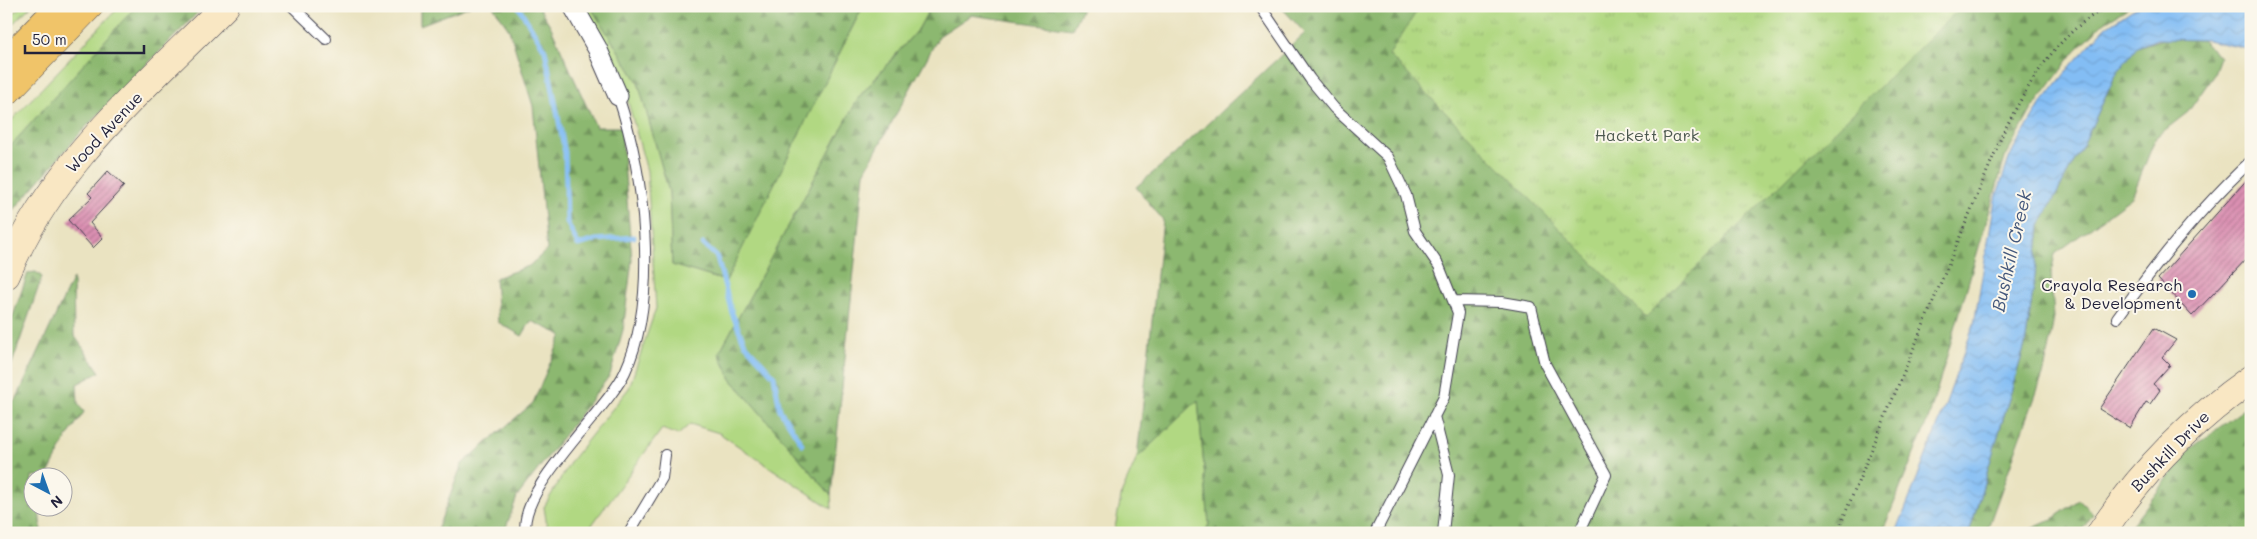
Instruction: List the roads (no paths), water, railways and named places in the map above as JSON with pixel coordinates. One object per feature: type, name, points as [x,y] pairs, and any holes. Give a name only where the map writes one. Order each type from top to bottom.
[{"type":"highway","points":[[6,92],[90,6]]},
{"type":"highway","points":[[6,51],[57,10]]},
{"type":"highway","points":[[6,62],[57,10]]},
{"type":"main road","name":"Wood Avenue","points":[[6,275],[31,221],[73,162],[225,6]]},
{"type":"main road","name":"Bushkill Drive","points":[[2101,533],[2122,502],[2165,452],[2196,421],[2251,379]]},
{"type":"street","points":[[573,6],[597,48],[618,96]]},
{"type":"lane","points":[[292,6],[326,39]]},
{"type":"lane","points":[[1260,6],[1310,79],[1334,108],[1388,157],[1406,195],[1415,231],[1439,266],[1455,300],[1458,314],[1444,397],[1375,533]]},
{"type":"lane","points":[[526,533],[526,512],[550,473],[625,374],[638,337],[643,301],[644,234],[640,191],[631,133],[618,96]]},
{"type":"lane","points":[[2117,318],[2151,270],[2223,187],[2251,160]]},
{"type":"lane","points":[[1455,300],[1502,302],[1531,308],[1545,364],[1606,475],[1578,533]]},
{"type":"lane","points":[[1434,416],[1449,475],[1443,533]]},
{"type":"lane","points":[[629,533],[662,478],[665,455]]},
{"type":"water","name":"Bushkill Creek","points":[[2138,6],[2251,6],[2251,50],[2208,40],[2157,39],[2137,47],[2116,74],[2084,143],[2040,225],[2025,345],[1969,533],[1896,533],[1974,324],[1995,200],[2010,156],[2040,105],[2074,62],[2106,27]]},
{"type":"waterway","points":[[518,6],[545,50],[565,153],[567,222],[578,245],[596,240],[634,237]]},
{"type":"waterway","points":[[703,244],[717,257],[732,313],[745,344],[774,376],[780,410],[802,444]]},
{"type":"place","name":"Crayola Research & Development","points":[[2192,294]]},
{"type":"park label","name":"Hackett Park","points":[[1647,135]]}]
